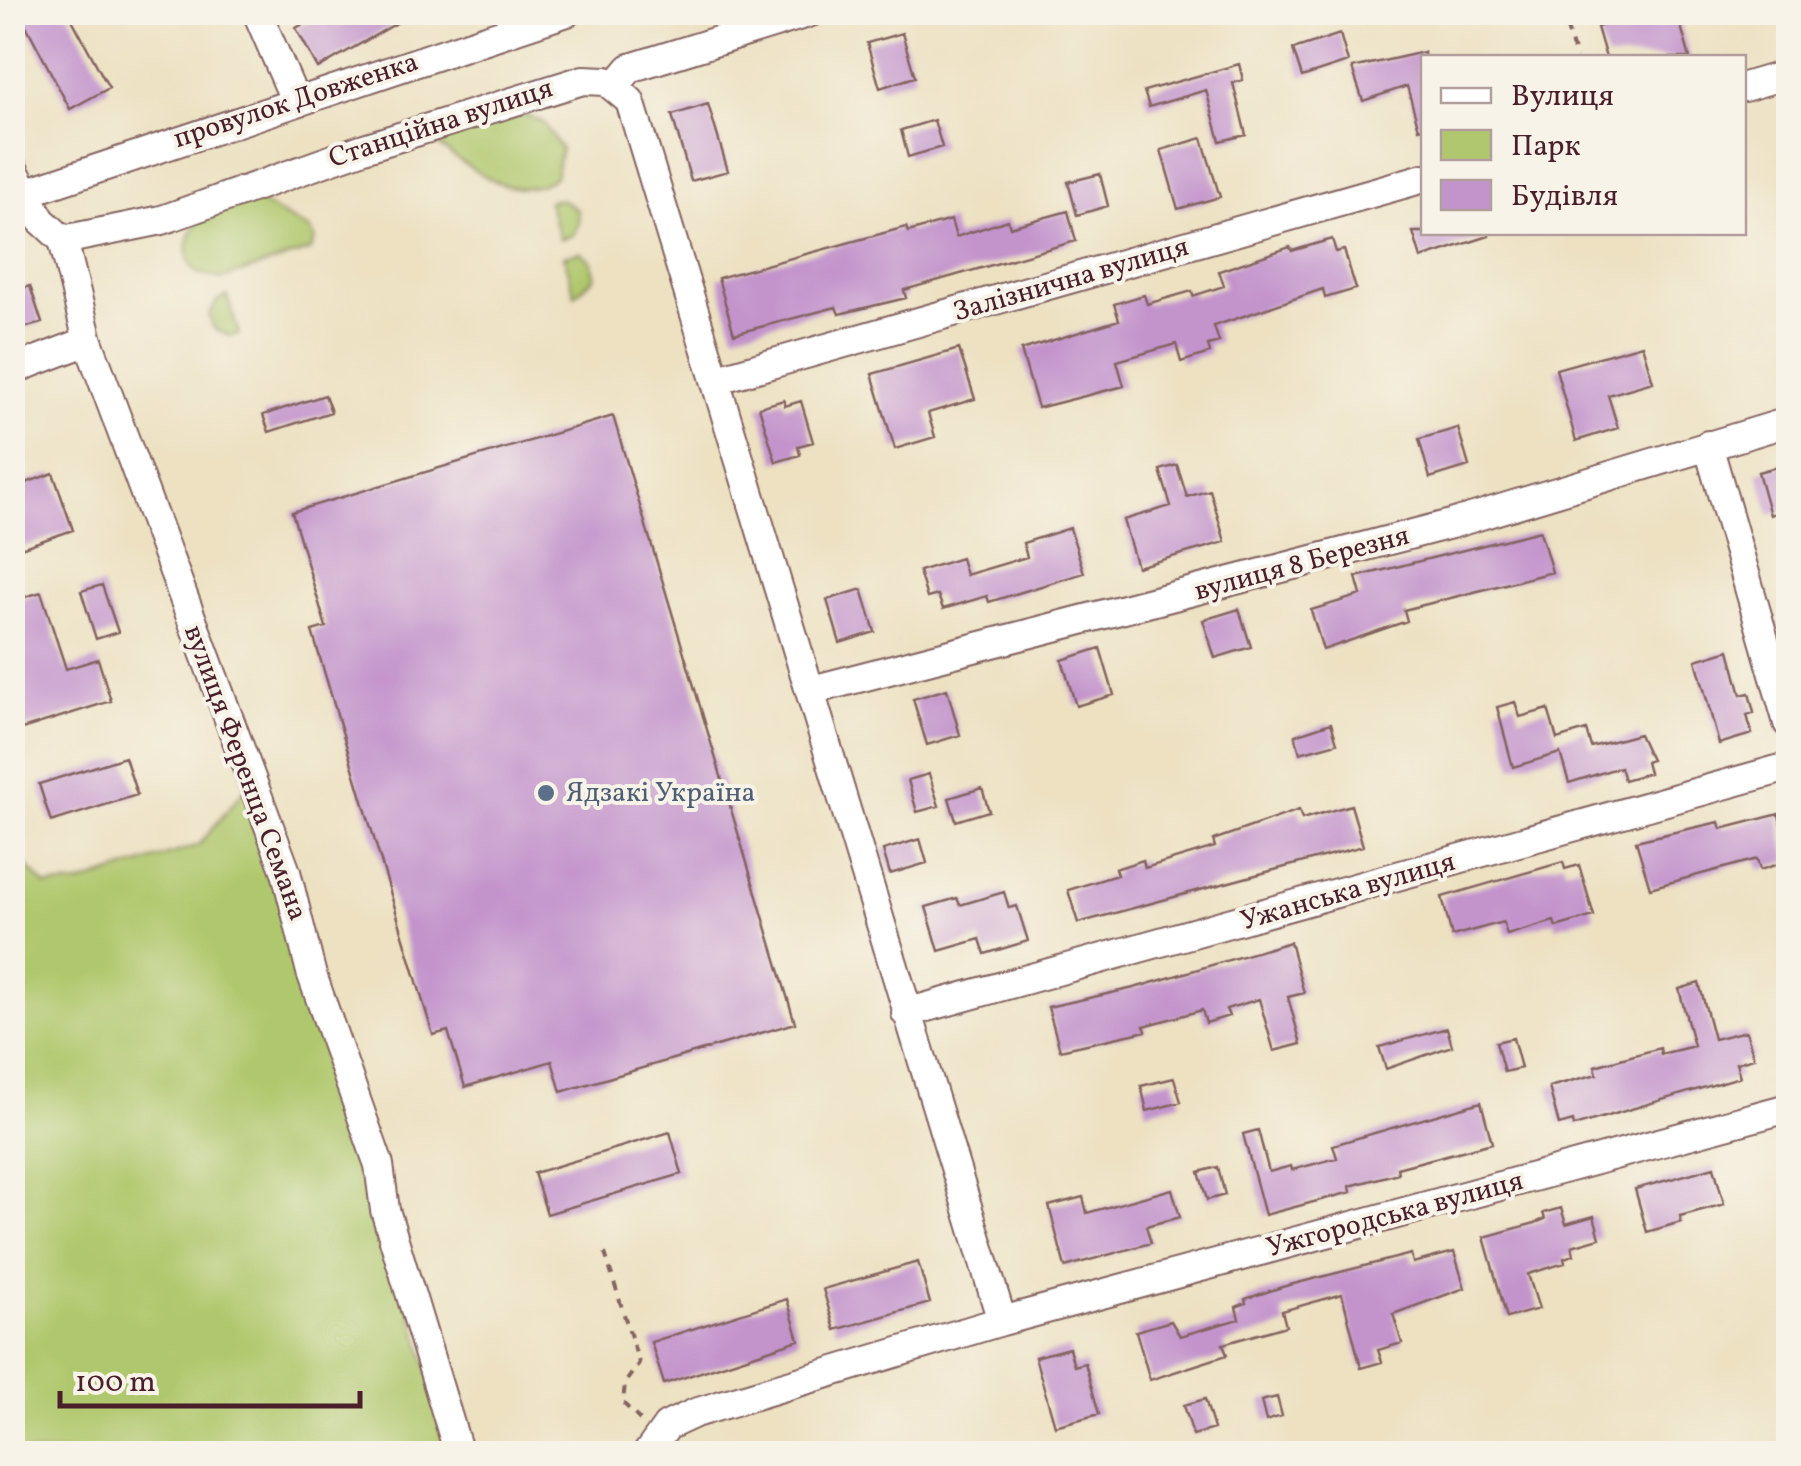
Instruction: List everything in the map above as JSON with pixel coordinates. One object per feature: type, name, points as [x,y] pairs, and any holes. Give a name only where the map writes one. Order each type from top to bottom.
[{"type":"street","points":[[257,12],[294,100]]},
{"type":"street","name":"провулок Довженка","points":[[25,193],[294,100],[567,12]]},
{"type":"street","points":[[812,12],[630,68],[615,86],[637,114],[1002,1321]]},
{"type":"street","points":[[1746,86],[1788,74]]},
{"type":"street","name":"Станційна вулиця","points":[[63,240],[162,220],[364,148],[551,88],[596,79],[615,86]]},
{"type":"street","name":"вулиця Ференца Семана","points":[[12,168],[48,230],[63,240],[88,341],[286,872],[311,972],[379,1164],[386,1210],[460,1454]]},
{"type":"street","name":"Залізнична вулиця","points":[[718,379],[1421,179]]},
{"type":"street","points":[[12,370],[88,341]]},
{"type":"street","name":"вулиця 8 Березня","points":[[812,690],[1452,524],[1788,422]]},
{"type":"street","points":[[1708,445],[1788,723]]},
{"type":"street","name":"Ужанська вулиця","points":[[906,1013],[1788,767]]},
{"type":"street","name":"Ужгородська вулиця","points":[[667,1426],[694,1413],[1002,1321],[1788,1108]]},
{"type":"street","points":[[647,1454],[667,1426]]},
{"type":"path","points":[[1562,12],[1575,55]]},
{"type":"path","points":[[605,1253],[639,1363],[625,1382],[624,1404],[640,1422],[667,1426]]},
{"type":"green space","points":[[518,112],[543,122],[561,149],[555,177],[539,185],[523,188],[492,180],[433,142],[432,137]]},
{"type":"green space","points":[[254,199],[311,231],[315,238],[311,250],[222,279],[197,273],[188,257],[188,248],[198,222],[218,208]]},
{"type":"green space","points":[[561,199],[577,210],[579,223],[573,235],[560,239],[548,201]]},
{"type":"green space","points":[[580,252],[591,261],[595,277],[575,295],[564,256]]},
{"type":"green space","points":[[227,296],[239,334],[229,336],[214,329],[209,316],[217,301]]},
{"type":"green space","points":[[245,789],[370,1167],[452,1453],[13,1453],[12,851],[46,886],[79,884],[199,845]]},
{"type":"building","points":[[19,12],[68,12],[109,88],[70,109]]},
{"type":"building","points":[[325,12],[416,12],[318,68],[296,28]]},
{"type":"building","points":[[1644,12],[1677,12],[1689,55],[1605,55],[1597,27]]},
{"type":"building","points":[[902,33],[915,77],[880,88],[867,43]]},
{"type":"building","points":[[1340,34],[1348,62],[1302,77],[1293,49]]},
{"type":"building","points":[[1424,52],[1421,129],[1407,86],[1363,101],[1352,68]]},
{"type":"building","points":[[1239,64],[1243,80],[1233,83],[1246,135],[1220,141],[1206,90],[1149,107],[1144,91]]},
{"type":"building","points":[[708,104],[728,171],[691,181],[672,115]]},
{"type":"building","points":[[934,120],[942,147],[908,157],[901,130]]},
{"type":"building","points":[[1202,138],[1220,197],[1178,209],[1161,150]]},
{"type":"building","points":[[1100,174],[1108,206],[1077,215],[1068,182]]},
{"type":"building","points":[[1068,211],[1076,241],[904,290],[906,298],[839,314],[836,307],[734,334],[718,278],[906,227],[908,232],[951,220],[956,237],[1008,220],[1010,227]]},
{"type":"building","points":[[1413,232],[1489,235],[1489,236],[1421,258]]},
{"type":"building","points":[[1332,239],[1336,252],[1344,250],[1356,289],[1325,298],[1323,289],[1214,326],[1219,342],[1208,345],[1210,353],[1181,362],[1176,344],[1117,361],[1124,386],[1038,408],[1021,350],[1119,320],[1114,304],[1144,295],[1147,304],[1192,291],[1193,296],[1224,286],[1219,271],[1290,247],[1292,251]]},
{"type":"building","points":[[30,286],[42,323],[12,331],[12,291]]},
{"type":"building","points":[[1642,345],[1653,382],[1608,395],[1618,428],[1576,441],[1556,369]]},
{"type":"building","points":[[959,349],[975,399],[928,413],[935,437],[895,449],[872,374]]},
{"type":"building","points":[[325,395],[331,412],[269,432],[263,415]]},
{"type":"building","points":[[784,400],[785,406],[801,401],[813,442],[798,446],[800,455],[776,462],[759,407]]},
{"type":"building","points":[[613,416],[795,1023],[561,1092],[552,1061],[465,1087],[448,1031],[433,1035],[312,631],[326,627],[292,512]]},
{"type":"building","points":[[1458,428],[1469,466],[1430,478],[1419,439]]},
{"type":"building","points":[[1788,464],[1788,509],[1770,515],[1758,472]]},
{"type":"building","points":[[1177,465],[1187,497],[1210,490],[1225,542],[1137,567],[1123,520],[1171,506],[1160,470]]},
{"type":"building","points":[[53,473],[73,530],[12,551],[12,488]]},
{"type":"building","points":[[1070,528],[1084,573],[989,602],[987,596],[943,609],[938,595],[927,598],[919,571],[961,558],[966,575],[1027,557],[1023,543]]},
{"type":"building","points":[[1540,531],[1552,572],[1404,610],[1407,621],[1323,650],[1311,610],[1361,595],[1356,577]]},
{"type":"building","points":[[102,585],[118,632],[96,639],[81,591]]},
{"type":"building","points":[[862,589],[875,632],[840,643],[827,600]]},
{"type":"building","points":[[41,592],[66,669],[98,659],[111,701],[22,729],[12,699],[12,601]]},
{"type":"building","points":[[1239,609],[1251,647],[1215,658],[1203,620]]},
{"type":"building","points":[[1100,648],[1114,695],[1076,706],[1062,660]]},
{"type":"building","points":[[1729,650],[1741,695],[1749,693],[1754,713],[1747,715],[1752,734],[1719,744],[1696,660]]},
{"type":"building","points":[[947,689],[960,735],[927,745],[913,699]]},
{"type":"building","points":[[1515,702],[1520,717],[1548,709],[1557,739],[1586,730],[1591,747],[1639,734],[1651,760],[1646,762],[1649,773],[1624,780],[1620,767],[1569,783],[1560,753],[1513,767],[1497,707]]},
{"type":"building","points":[[1331,723],[1337,743],[1300,753],[1295,735]]},
{"type":"building","points":[[125,757],[137,795],[51,822],[39,784]]},
{"type":"building","points":[[929,774],[939,806],[917,812],[908,780]]},
{"type":"building","points":[[982,788],[989,811],[956,821],[949,798]]},
{"type":"building","points":[[1351,805],[1363,846],[1078,923],[1068,890],[1117,875],[1115,869],[1143,860],[1145,868],[1215,847],[1213,840],[1299,810],[1302,819]]},
{"type":"building","points":[[1779,814],[1788,861],[1760,870],[1757,859],[1650,888],[1636,841],[1719,822],[1721,829]]},
{"type":"building","points":[[920,839],[927,863],[890,874],[883,850]]},
{"type":"building","points":[[1563,862],[1565,869],[1579,865],[1594,916],[1556,927],[1554,921],[1507,935],[1503,922],[1452,936],[1442,897]]},
{"type":"building","points":[[1004,892],[1009,908],[1017,906],[1028,941],[985,954],[980,939],[939,951],[926,907],[957,898],[960,905]]},
{"type":"building","points":[[1290,942],[1304,993],[1288,997],[1301,1044],[1274,1051],[1259,999],[1226,1009],[1229,1016],[1206,1023],[1202,1010],[1144,1026],[1146,1031],[1060,1050],[1048,1007],[1134,988]]},
{"type":"building","points":[[1699,983],[1714,1039],[1746,1031],[1754,1058],[1736,1063],[1740,1077],[1574,1126],[1573,1121],[1559,1125],[1549,1087],[1597,1074],[1595,1066],[1660,1048],[1661,1054],[1694,1046],[1679,989]]},
{"type":"building","points":[[1447,1028],[1452,1046],[1386,1069],[1379,1047]]},
{"type":"building","points":[[1513,1038],[1521,1068],[1504,1072],[1496,1042]]},
{"type":"building","points":[[1174,1078],[1181,1102],[1147,1111],[1141,1086]]},
{"type":"building","points":[[1481,1102],[1492,1143],[1397,1168],[1398,1173],[1350,1186],[1351,1192],[1265,1215],[1243,1134],[1258,1130],[1269,1172],[1291,1166],[1292,1170],[1337,1158],[1333,1145]]},
{"type":"building","points":[[670,1132],[682,1174],[547,1214],[534,1173]]},
{"type":"building","points":[[1218,1167],[1225,1195],[1207,1200],[1199,1172]]},
{"type":"building","points":[[1714,1167],[1724,1204],[1680,1216],[1681,1222],[1647,1232],[1635,1189]]},
{"type":"building","points":[[1172,1189],[1180,1217],[1146,1226],[1151,1243],[1065,1267],[1049,1206],[1083,1197],[1087,1213]]},
{"type":"building","points":[[1561,1208],[1566,1224],[1594,1216],[1600,1238],[1572,1246],[1574,1255],[1564,1258],[1565,1263],[1528,1274],[1539,1309],[1507,1318],[1484,1237],[1535,1223],[1545,1219],[1543,1213]]},
{"type":"building","points":[[1454,1252],[1465,1288],[1393,1314],[1402,1343],[1378,1350],[1382,1362],[1361,1368],[1342,1294],[1282,1311],[1286,1326],[1223,1344],[1227,1355],[1150,1380],[1136,1331],[1171,1321],[1180,1336],[1239,1319],[1236,1307],[1246,1303],[1245,1299],[1282,1287],[1411,1254],[1413,1263]]},
{"type":"building","points":[[918,1262],[930,1303],[835,1330],[823,1289]]},
{"type":"building","points":[[787,1299],[799,1340],[664,1384],[651,1342]]},
{"type":"building","points":[[1069,1348],[1074,1366],[1085,1363],[1099,1414],[1055,1426],[1035,1357]]},
{"type":"building","points":[[1277,1397],[1282,1416],[1266,1421],[1261,1401]]},
{"type":"building","points":[[1205,1399],[1214,1429],[1193,1435],[1184,1405]]},
{"type":"place","name":"Ядзакі Україна","points":[[546,793]]}]
